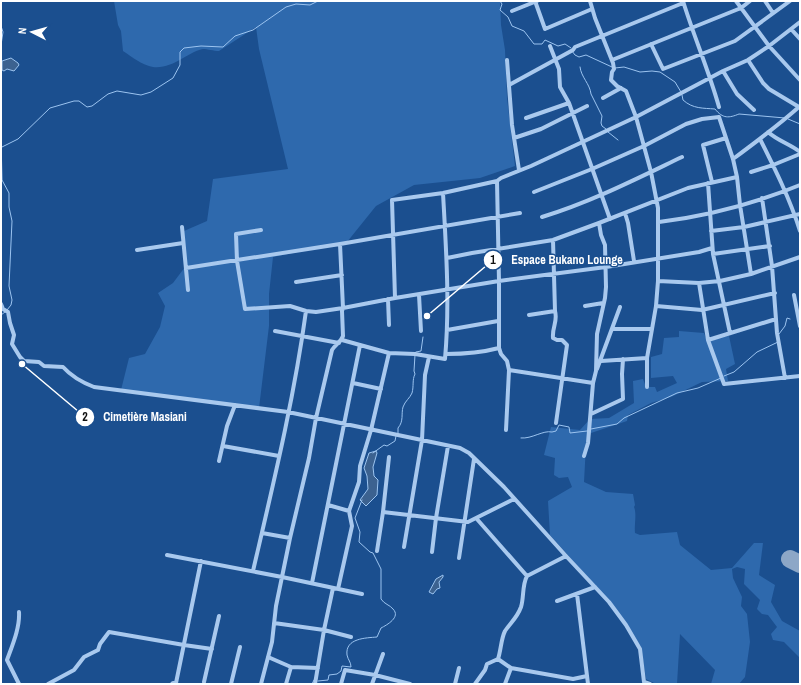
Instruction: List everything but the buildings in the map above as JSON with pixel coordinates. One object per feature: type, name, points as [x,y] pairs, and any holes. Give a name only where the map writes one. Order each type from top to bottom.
[{"type":"street","points":[[512,11],[536,1],[545,29],[592,8]]},
{"type":"street","points":[[590,1],[612,60],[614,68],[611,80],[617,86],[626,91],[636,117],[657,200],[659,222],[658,281],[656,306],[647,358],[647,387]]},
{"type":"street","points":[[736,1],[769,46],[800,80]]},
{"type":"street","points":[[612,60],[741,8],[750,1]]},
{"type":"street","points":[[765,1],[774,13]]},
{"type":"street","points":[[651,44],[663,69],[735,41],[790,1]]},
{"type":"street","points":[[509,85],[575,47],[683,2],[691,28],[711,78],[719,107]]},
{"type":"street","points":[[394,298],[392,200],[443,193],[497,181],[607,131],[723,71],[748,60],[800,22]]},
{"type":"street","points":[[792,29],[800,39]]},
{"type":"street","points":[[550,46],[559,69],[560,87],[569,103],[610,219]]},
{"type":"street","points":[[507,60],[514,138],[519,170]]},
{"type":"street","points":[[733,159],[786,119],[799,107],[766,86],[748,60]]},
{"type":"street","points":[[723,71],[737,94],[754,110]]},
{"type":"street","points":[[603,98],[621,88]]},
{"type":"street","points":[[526,118],[569,103]]},
{"type":"street","points":[[514,138],[541,129],[587,106]]},
{"type":"street","points":[[534,192],[644,146],[686,124],[702,119],[719,117],[733,159],[737,177],[751,274]]},
{"type":"street","points":[[751,172],[773,165],[800,153],[791,146],[777,140],[768,132]]},
{"type":"street","points":[[726,138],[703,145],[710,182],[709,212],[712,248],[730,332]]},
{"type":"street","points":[[760,139],[785,191],[798,214],[800,231]]},
{"type":"street","points":[[542,217],[566,210],[601,196],[682,157]]},
{"type":"street","points":[[447,258],[553,240],[688,188],[737,177]]},
{"type":"street","points":[[497,181],[500,281],[498,321],[499,348],[501,354],[506,360],[509,370],[506,430]]},
{"type":"street","points":[[659,222],[684,219],[740,205],[800,185]]},
{"type":"street","points":[[276,331],[340,341],[389,353],[415,354],[445,359],[448,290],[443,193]]},
{"type":"street","points":[[762,198],[770,246],[775,293],[777,333],[785,378]]},
{"type":"street","points":[[186,268],[237,261],[520,213]]},
{"type":"street","points":[[625,213],[634,261]]},
{"type":"street","points":[[711,231],[744,227],[798,214]]},
{"type":"street","points":[[596,371],[597,334],[606,287],[605,246],[599,223]]},
{"type":"street","points":[[182,227],[188,290]]},
{"type":"street","points":[[261,230],[236,234],[237,261],[245,309],[290,306],[306,311],[316,312],[500,281],[606,267],[634,261],[699,252],[712,248]]},
{"type":"street","points":[[553,240],[555,311],[557,319],[553,330],[553,338],[562,340],[566,345],[563,378],[556,423]]},
{"type":"street","points":[[137,250],[183,243]]},
{"type":"street","points":[[261,684],[272,642],[276,606],[309,458],[316,418],[332,350],[340,341],[343,308],[340,244]]},
{"type":"street","points":[[713,254],[770,246]]},
{"type":"street","points":[[658,281],[699,283],[720,281],[751,274],[800,257]]},
{"type":"street","points":[[296,282],[342,275]]},
{"type":"street","points":[[699,283],[702,310],[708,340],[724,384],[800,376]]},
{"type":"street","points":[[656,306],[702,310],[775,293]]},
{"type":"street","points":[[420,295],[420,331]]},
{"type":"street","points":[[794,295],[800,326]]},
{"type":"street","points":[[388,299],[389,325]]},
{"type":"street","points":[[585,306],[604,303]]},
{"type":"street","points":[[1,304],[3,309],[8,312],[14,335],[12,344],[24,361],[39,362],[44,366],[63,367],[71,376],[82,383],[94,387],[288,412],[460,448],[469,453],[504,487],[609,602],[626,625],[640,649],[645,683],[650,684]]},
{"type":"street","points":[[584,456],[588,443],[593,383],[620,307]]},
{"type":"street","points":[[253,571],[288,412],[303,336],[306,311]]},
{"type":"street","points":[[529,315],[555,311]]},
{"type":"street","points":[[708,340],[776,319]]},
{"type":"street","points":[[447,330],[498,321]]},
{"type":"street","points":[[612,329],[652,329]]},
{"type":"street","points":[[312,583],[360,345]]},
{"type":"street","points":[[446,354],[483,353],[499,348]]},
{"type":"street","points":[[316,681],[324,630],[352,526],[349,511],[359,482],[360,466],[371,430],[389,353]]},
{"type":"street","points":[[404,547],[422,440],[426,376],[429,357]]},
{"type":"street","points":[[601,360],[647,358]]},
{"type":"street","points":[[591,414],[623,399],[623,359]]},
{"type":"street","points":[[509,370],[593,383]]},
{"type":"street","points":[[353,382],[381,389]]},
{"type":"street","points":[[220,461],[227,426],[234,405]]},
{"type":"street","points":[[223,446],[278,456]]},
{"type":"street","points":[[432,552],[448,446]]},
{"type":"street","points":[[377,551],[389,457]]},
{"type":"street","points":[[459,558],[474,459]]},
{"type":"street","points":[[383,512],[468,522],[514,499]]},
{"type":"street","points":[[328,505],[349,511]]},
{"type":"street","points":[[476,518],[527,576]]},
{"type":"street","points":[[262,533],[290,538]]},
{"type":"street","points":[[167,555],[362,594]]},
{"type":"street","points":[[498,659],[505,632],[516,619],[524,598],[525,580],[527,576],[566,556]]},
{"type":"street","points":[[172,684],[172,682],[176,683],[201,561]]},
{"type":"street","points":[[557,601],[595,587]]},
{"type":"street","points":[[577,594],[588,684]]},
{"type":"street","points":[[19,684],[7,660],[15,641],[16,631],[20,620],[20,612]]},
{"type":"street","points":[[204,682],[219,616]]},
{"type":"street","points":[[274,623],[324,630],[351,637]]},
{"type":"street","points":[[48,684],[74,670],[84,657],[98,650],[108,632],[212,649]]},
{"type":"street","points":[[231,684],[240,647]]},
{"type":"street","points":[[372,684],[383,654]]},
{"type":"street","points":[[268,657],[291,667],[318,668]]},
{"type":"street","points":[[498,659],[511,668],[572,679],[587,676]]},
{"type":"street","points":[[475,684],[485,670],[487,664],[498,659]]},
{"type":"street","points":[[286,684],[291,667]]},
{"type":"street","points":[[455,684],[459,668]]},
{"type":"street","points":[[505,684],[511,668]]},
{"type":"street","points":[[341,684],[345,670],[375,674],[400,683],[410,684]]},
{"type":"shaded area","points":[[114,1],[500,1],[501,25],[505,50],[507,98],[515,166],[480,178],[414,185],[376,206],[347,242],[273,257],[269,294],[269,326],[259,408],[121,390],[129,358],[145,354],[160,327],[165,306],[158,293],[173,283],[185,267],[184,231],[207,221],[213,179],[288,169],[259,49],[256,27],[219,51],[203,49],[167,66],[153,67],[141,63],[123,51],[121,31],[118,25]]},
{"type":"shaded area","points":[[11,58],[19,65],[14,71],[7,69],[4,71],[2,70],[2,61]]},
{"type":"shaded area","points":[[679,331],[704,333],[707,340],[729,336],[735,364],[726,369],[728,381],[702,382],[671,397],[651,403],[628,415],[627,421],[591,433],[586,445],[584,482],[606,492],[633,494],[635,505],[635,533],[640,535],[677,532],[680,545],[711,570],[732,568],[754,543],[763,543],[759,575],[775,585],[771,602],[782,621],[800,631],[800,654],[799,657],[784,642],[773,640],[771,634],[777,627],[768,615],[762,614],[757,609],[760,600],[744,584],[745,569],[737,567],[732,569],[733,578],[742,597],[741,606],[747,614],[750,642],[745,677],[739,684],[711,684],[715,670],[680,634],[677,684],[656,684],[646,679],[641,648],[609,601],[550,535],[548,501],[572,487],[568,477],[559,478],[554,475],[555,458],[544,455],[551,427],[580,430],[590,419],[609,418],[634,403],[633,381],[643,379],[646,387],[655,387],[657,392],[677,383],[673,376],[651,378],[651,357],[662,354],[664,338],[679,337]]},
{"type":"shaded area","points":[[376,451],[377,453],[373,467],[374,476],[378,480],[377,495],[366,506],[360,500],[368,489],[367,476],[364,468],[369,453]]},
{"type":"shaded area","points":[[443,575],[439,582],[440,588],[433,594],[429,592],[436,579]]},
{"type":"waterway","points":[[2,147],[18,139],[50,108],[74,101],[79,101],[87,107],[92,106],[108,94],[117,91],[141,95],[151,92],[173,78],[180,65],[180,52],[184,48],[201,46],[223,47],[235,36],[253,30],[286,7],[296,4],[310,5],[318,1]]},
{"type":"waterway","points":[[500,1],[502,4],[500,10],[508,17],[512,26],[524,31],[534,44],[542,44],[545,40],[558,46],[565,44],[571,48]]},
{"type":"waterway","points":[[1,26],[3,32],[1,45]]},
{"type":"waterway","points":[[572,51],[579,57],[586,55],[612,67]]},
{"type":"waterway","points":[[580,67],[602,116],[602,126],[606,129]]},
{"type":"waterway","points":[[615,68],[624,67],[640,72],[660,72],[675,82],[681,92]]},
{"type":"waterway","points":[[682,95],[683,100],[687,103],[698,108],[715,109],[721,115],[726,117],[739,114],[785,118]]},
{"type":"waterway","points":[[788,119],[800,124]]},
{"type":"waterway","points":[[608,132],[618,140]]},
{"type":"waterway","points":[[1,139],[2,180],[9,193],[9,207],[12,221],[9,286],[12,300],[11,305],[7,310]]},
{"type":"waterway","points":[[1,315],[5,312]]},
{"type":"waterway","points":[[779,334],[785,326],[787,318],[790,319]]},
{"type":"waterway","points":[[416,352],[421,351],[423,337]]},
{"type":"waterway","points":[[724,376],[734,372],[757,352],[778,342]]},
{"type":"waterway","points":[[398,433],[398,428],[402,420],[403,407],[413,390],[415,355]]},
{"type":"waterway","points":[[591,429],[617,424],[624,418],[677,393],[698,388],[721,378]]},
{"type":"waterway","points":[[521,438],[556,431],[559,425],[569,427],[570,433],[587,431]]},
{"type":"waterway","points":[[373,453],[384,445],[387,446],[395,441],[396,436]]},
{"type":"waterway","points":[[318,681],[328,680],[329,675],[337,674],[341,671],[342,666],[351,667],[347,655],[349,645],[357,640],[377,637],[381,628],[387,625],[395,615],[393,609],[381,599],[381,569],[373,553],[359,542],[360,532],[355,518],[362,500]]},
{"type":"waterway","points":[[312,684],[314,680]]},
{"type":"runway","points":[[790,559],[800,564]]},
{"type":"place","name":"Espace Bukano Lounge","points":[[427,316]]},
{"type":"place","name":"Cimetière Masiani","points":[[22,364]]}]
